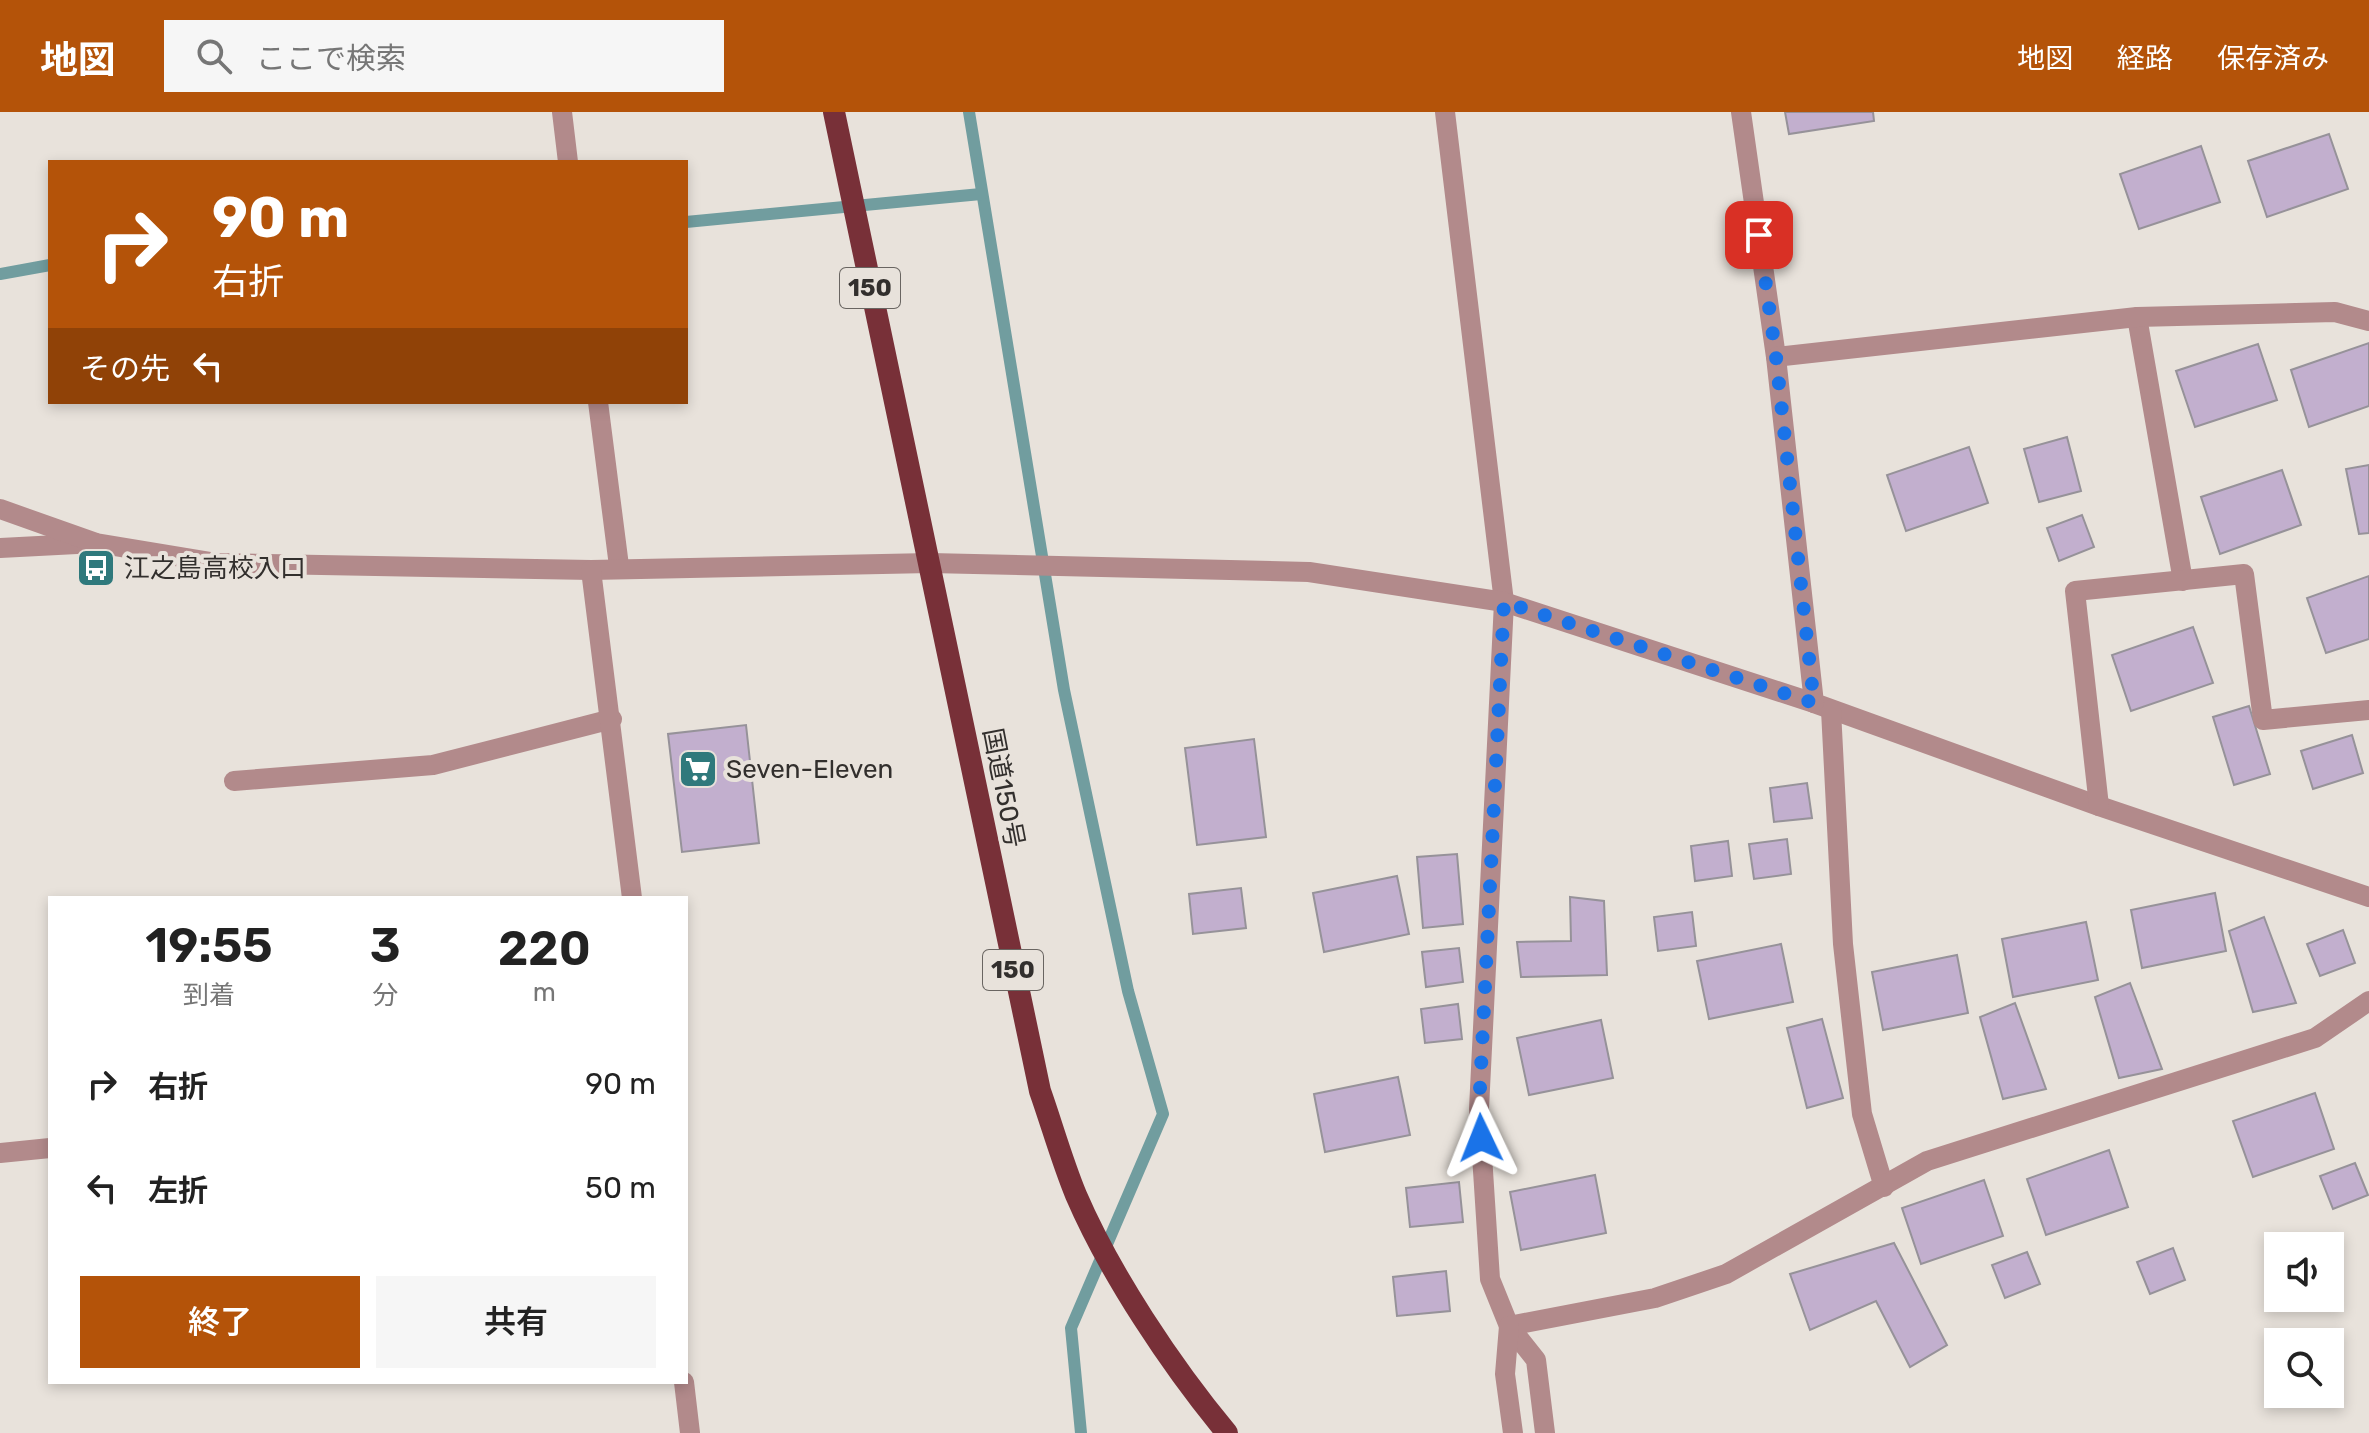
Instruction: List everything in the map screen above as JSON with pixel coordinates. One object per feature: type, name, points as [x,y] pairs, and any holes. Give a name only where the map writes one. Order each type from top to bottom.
[{"type":"highway","name":"国道150号","points":[[834,112],[1040,1091],[1077,1196],[1130,1294],[1188,1386],[1227,1433]]},
{"type":"street","points":[[562,112],[568,160]]},
{"type":"street","points":[[1445,112],[1504,602],[1479,1109],[1490,1279],[1509,1326],[1536,1360],[1545,1433]]},
{"type":"street","points":[[1741,112],[1823,706],[1843,944],[1860,1098],[1884,1187]]},
{"type":"street","points":[[1776,357],[2137,317],[2335,312],[2369,321]]},
{"type":"street","points":[[2137,317],[2183,581]]},
{"type":"street","points":[[598,404],[619,566]]},
{"type":"street","points":[[0,509],[96,543],[217,563],[591,570],[619,566],[930,563],[1309,572],[1504,602],[1823,706],[2099,806],[2369,897]]},
{"type":"street","points":[[0,548],[96,543]]},
{"type":"street","points":[[591,570],[632,896]]},
{"type":"street","points":[[2099,806],[2075,591],[2244,574],[2263,720],[2369,710]]},
{"type":"street","points":[[234,781],[433,765],[612,719]]},
{"type":"street","points":[[1509,1326],[1655,1298],[1726,1274],[1927,1161],[2315,1038],[2369,1001]]},
{"type":"street","points":[[0,1153],[48,1148]]},
{"type":"street","points":[[1509,1326],[1505,1374],[1513,1433]]},
{"type":"street","points":[[684,1384],[690,1433]]},
{"type":"building","points":[[1785,112],[1873,112],[1874,121],[1789,134]]},
{"type":"building","points":[[2329,134],[2348,189],[2267,217],[2248,161]]},
{"type":"building","points":[[2201,146],[2220,202],[2139,229],[2120,174]]},
{"type":"building","points":[[2369,343],[2369,406],[2309,427],[2291,370]]},
{"type":"building","points":[[2258,344],[2277,400],[2195,427],[2176,371]]},
{"type":"building","points":[[2067,437],[2081,491],[2039,502],[2024,449]]},
{"type":"building","points":[[1969,447],[1988,503],[1906,531],[1887,475]]},
{"type":"building","points":[[2369,465],[2369,533],[2359,534],[2346,469]]},
{"type":"building","points":[[2282,470],[2301,525],[2220,554],[2201,497]]},
{"type":"building","points":[[2082,515],[2094,547],[2059,561],[2047,528]]},
{"type":"building","points":[[2369,576],[2369,639],[2326,653],[2307,598]]},
{"type":"building","points":[[2193,627],[2213,683],[2131,711],[2112,655]]},
{"type":"building","points":[[2249,706],[2270,774],[2234,785],[2213,717]]},
{"type":"building","points":[[746,725],[759,843],[682,852],[668,734]]},
{"type":"building","points":[[2352,735],[2363,773],[2313,789],[2301,751]]},
{"type":"building","points":[[1254,739],[1266,837],[1197,845],[1185,748]]},
{"type":"building","points":[[1807,783],[1812,818],[1774,822],[1770,788]]},
{"type":"building","points":[[1787,839],[1791,874],[1754,879],[1749,844]]},
{"type":"building","points":[[1728,841],[1732,876],[1695,881],[1691,846]]},
{"type":"building","points":[[1457,854],[1463,924],[1423,928],[1417,857]]},
{"type":"building","points":[[1397,876],[1409,934],[1324,952],[1313,893]]},
{"type":"building","points":[[1241,888],[1246,928],[1193,934],[1189,894]]},
{"type":"building","points":[[2215,893],[2226,951],[2142,968],[2131,910]]},
{"type":"building","points":[[1570,897],[1604,901],[1607,975],[1521,977],[1517,942],[1571,941]]},
{"type":"building","points":[[1692,912],[1696,946],[1658,951],[1654,917]]},
{"type":"building","points":[[2264,917],[2296,1003],[2253,1012],[2229,931]]},
{"type":"building","points":[[2086,922],[2098,980],[2013,997],[2002,939]]},
{"type":"building","points":[[2343,930],[2355,963],[2320,976],[2307,944]]},
{"type":"building","points":[[1781,944],[1793,1002],[1709,1019],[1697,961]]},
{"type":"building","points":[[1459,948],[1463,982],[1426,987],[1422,952]]},
{"type":"building","points":[[1957,955],[1968,1013],[1883,1030],[1872,972]]},
{"type":"building","points":[[2130,983],[2162,1069],[2119,1078],[2095,997]]},
{"type":"building","points":[[2015,1003],[2046,1089],[2003,1099],[1980,1017]]},
{"type":"building","points":[[1458,1004],[1462,1039],[1425,1043],[1421,1009]]},
{"type":"building","points":[[1822,1019],[1843,1098],[1807,1108],[1787,1028]]},
{"type":"building","points":[[1601,1020],[1613,1078],[1529,1095],[1517,1038]]},
{"type":"building","points":[[1398,1077],[1410,1135],[1325,1152],[1314,1094]]},
{"type":"building","points":[[2315,1093],[2334,1149],[2253,1177],[2233,1121]]},
{"type":"building","points":[[2109,1150],[2128,1207],[2046,1235],[2027,1179]]},
{"type":"building","points":[[2355,1163],[2368,1195],[2333,1209],[2320,1176]]},
{"type":"building","points":[[1595,1175],[1606,1233],[1521,1250],[1510,1192]]},
{"type":"building","points":[[1984,1180],[2003,1236],[1921,1264],[1902,1208]]},
{"type":"building","points":[[1459,1182],[1463,1222],[1410,1227],[1406,1188]]},
{"type":"building","points":[[1894,1243],[1947,1345],[1910,1367],[1876,1301],[1810,1330],[1790,1274]]},
{"type":"building","points":[[2173,1248],[2185,1280],[2150,1294],[2137,1262]]},
{"type":"building","points":[[2027,1252],[2040,1284],[2005,1298],[1992,1265]]},
{"type":"building","points":[[1446,1271],[1450,1311],[1397,1316],[1393,1277]]},
{"type":"waterway","points":[[969,112],[1064,690],[1128,991],[1163,1114],[1071,1328],[1081,1433]]},
{"type":"waterway","points":[[688,222],[981,194]]},
{"type":"waterway","points":[[0,274],[48,265]]},
{"type":"place","name":"江之島高校入口","points":[[96,568]]},
{"type":"place","name":"Seven-Eleven","points":[[698,769]]},
{"type":"route","points":[[1481,1138],[1479,1109],[1504,602],[1814,703],[1776,357],[1759,235]]}]
